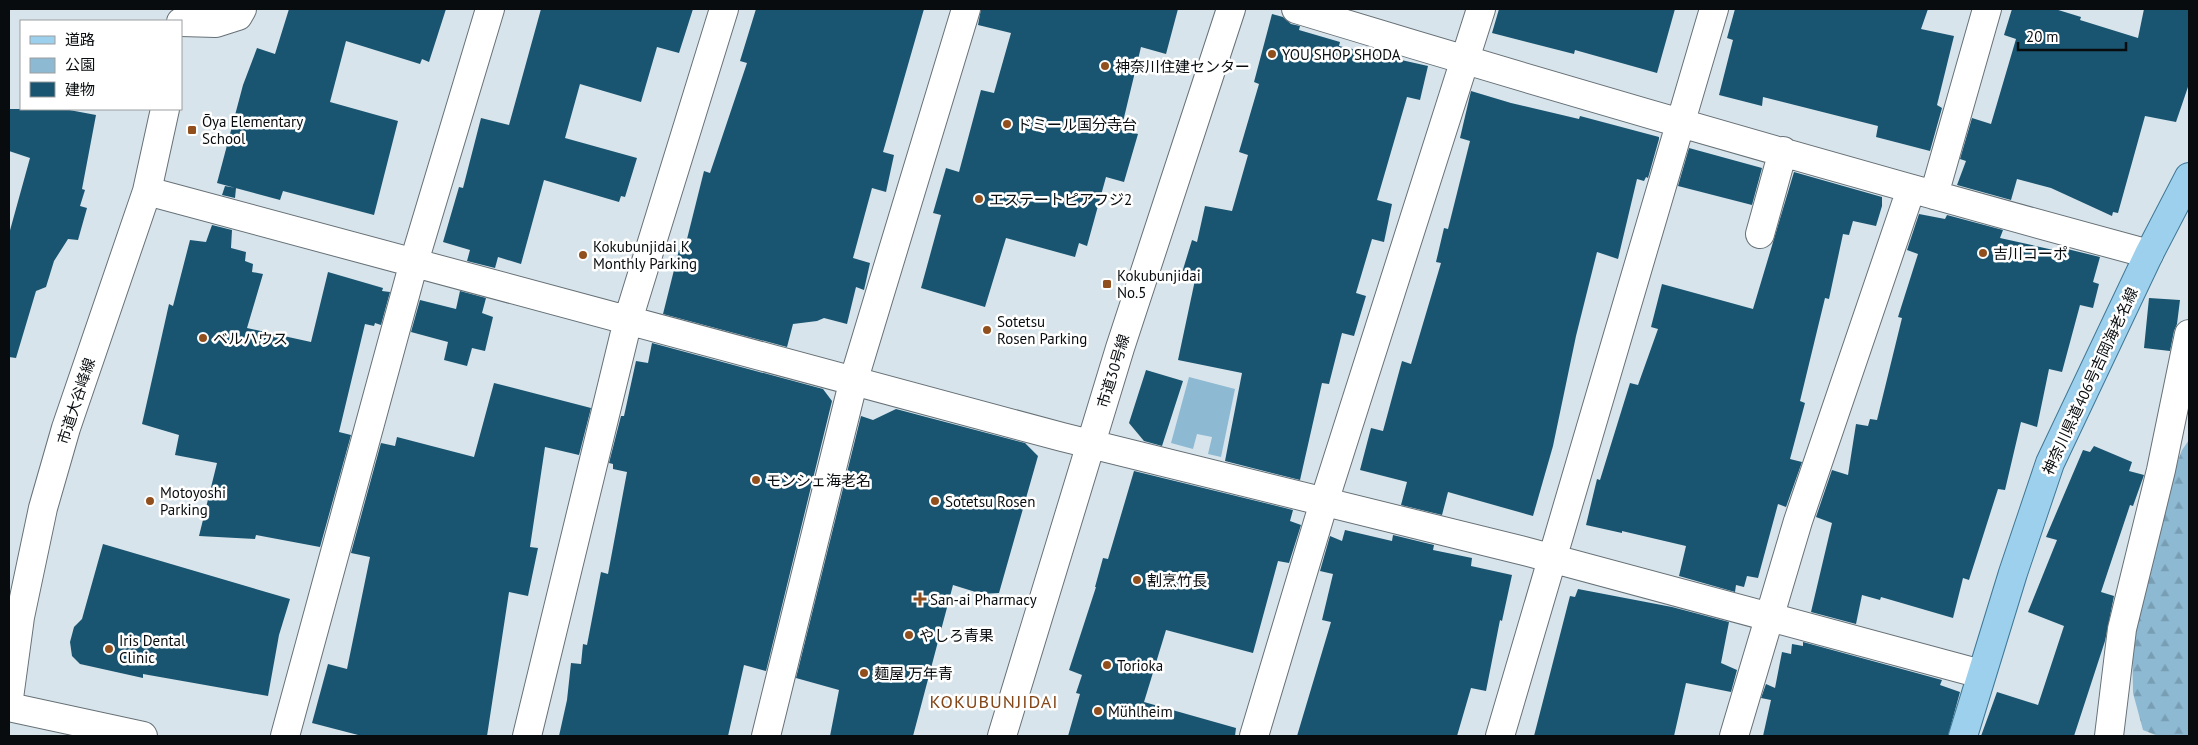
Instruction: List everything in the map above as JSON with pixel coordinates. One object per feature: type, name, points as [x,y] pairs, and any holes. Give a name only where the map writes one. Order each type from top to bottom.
[{"type":"main road","name":"神奈川県道406号吉岡海老名線","points":[[1963,736],[1981,674],[2050,463],[2149,254],[2189,177]]},
{"type":"street","points":[[182,22],[216,23],[238,16],[242,9]]},
{"type":"street","points":[[285,736],[414,262],[490,9]]},
{"type":"street","points":[[527,736],[628,320],[724,9]]},
{"type":"street","points":[[766,736],[854,379],[966,9]]},
{"type":"street","name":"市道30号線","points":[[1002,736],[1091,444],[1231,9]]},
{"type":"street","points":[[1296,9],[1466,61],[1922,192],[2149,254]]},
{"type":"street","points":[[1254,736],[1324,502],[1481,9]]},
{"type":"street","points":[[1500,736],[1714,9]]},
{"type":"street","points":[[1734,736],[1768,616],[1798,521],[1922,192],[1987,9]]},
{"type":"street","name":"市道大谷峰線","points":[[9,698],[20,617],[43,508],[66,428],[147,191],[166,110]]},
{"type":"street","points":[[1760,234],[1782,151]]},
{"type":"street","points":[[147,191],[1091,444],[1552,559],[1981,674]]},
{"type":"street","points":[[2109,736],[2122,629],[2161,470],[2189,334]]},
{"type":"street","points":[[9,707],[143,736]]},
{"type":"green space","points":[[1189,377],[1235,389],[1221,457],[1208,454],[1212,437],[1197,434],[1193,449],[1171,443]]},
{"type":"green space","points":[[2189,440],[2189,736],[2158,736],[2143,730],[2133,693],[2132,634],[2151,530],[2182,450]]},
{"type":"building","points":[[289,9],[446,9],[429,62],[422,59],[420,64],[346,41],[330,102],[398,121],[374,215],[283,191],[280,200],[217,183],[243,85],[257,48],[275,54]]},
{"type":"building","points":[[541,9],[693,9],[679,53],[657,47],[641,102],[580,84],[565,138],[637,158],[625,197],[621,196],[619,202],[544,180],[521,264],[498,257],[495,268],[467,261],[470,250],[443,242],[459,187],[463,188],[481,118],[509,125]]},
{"type":"building","points":[[756,9],[924,9],[883,152],[894,155],[886,192],[872,188],[853,258],[870,263],[864,290],[856,287],[847,324],[824,318],[817,321],[793,324],[787,347],[663,314],[679,250],[684,251],[704,171],[710,173],[747,63],[740,61]]},
{"type":"building","points":[[981,9],[1178,9],[1166,54],[1141,47],[1121,130],[1138,134],[1124,182],[1106,177],[1087,246],[1079,243],[1075,257],[1006,238],[985,307],[921,288],[941,215],[933,213],[946,168],[959,172],[981,90],[994,93],[1011,33],[978,25]]},
{"type":"building","points":[[1499,9],[1675,9],[1657,73],[1575,50],[1574,54],[1492,33]]},
{"type":"building","points":[[1735,9],[1928,9],[1921,29],[1954,36],[1937,105],[1942,108],[1930,151],[1876,137],[1878,126],[1763,97],[1762,106],[1719,95],[1733,40],[1727,38]]},
{"type":"building","points":[[2012,9],[2055,9],[2081,17],[2080,20],[2138,38],[2144,9],[2189,9],[2189,84],[2176,122],[2145,116],[2118,213],[2113,212],[2112,216],[2051,188],[2017,179],[2011,200],[1957,185],[1966,161],[1960,159],[1972,118],[1991,124],[2016,39],[2004,35]]},
{"type":"building","points":[[1272,14],[1283,17],[1291,24],[1300,26],[1299,30],[1340,42],[1339,46],[1428,66],[1420,100],[1407,97],[1377,200],[1392,204],[1384,242],[1372,239],[1356,293],[1366,296],[1354,336],[1342,333],[1329,384],[1322,383],[1300,480],[1225,461],[1242,373],[1178,360],[1195,280],[1181,276],[1192,240],[1197,242],[1205,206],[1232,211],[1248,155],[1239,152],[1259,84],[1254,82]]},
{"type":"building","points":[[1471,91],[1511,103],[1579,119],[1580,116],[1659,137],[1648,178],[1646,177],[1644,181],[1637,179],[1618,259],[1597,252],[1576,336],[1553,446],[1533,516],[1448,492],[1442,515],[1401,505],[1407,482],[1360,470],[1371,428],[1383,431],[1402,361],[1411,364],[1441,263],[1436,262],[1444,228],[1448,229],[1470,141],[1460,138]]},
{"type":"building","points":[[9,109],[69,110],[96,115],[82,189],[85,190],[80,206],[87,208],[78,240],[68,239],[54,261],[46,287],[36,291],[16,358],[9,357],[9,234],[30,158],[9,151]]},
{"type":"building","points":[[1689,148],[1762,168],[1752,205],[1678,186]]},
{"type":"building","points":[[1794,172],[1882,197],[1882,206],[1876,226],[1853,221],[1849,235],[1843,234],[1829,299],[1825,298],[1800,401],[1805,403],[1790,459],[1802,462],[1786,507],[1778,504],[1758,578],[1747,576],[1744,587],[1736,585],[1735,592],[1679,576],[1686,546],[1622,531],[1622,533],[1586,525],[1597,479],[1600,480],[1630,383],[1638,385],[1658,329],[1651,327],[1662,284],[1753,309]]},
{"type":"building","points":[[225,186],[236,188],[235,198],[222,195]]},
{"type":"building","points":[[1919,214],[1945,219],[1947,215],[2003,230],[2000,238],[2058,251],[2059,247],[2100,257],[2093,282],[2099,284],[2093,308],[2080,305],[2062,372],[2049,369],[2037,427],[2021,422],[2005,490],[1998,489],[1969,580],[1963,578],[1953,618],[1881,597],[1880,600],[1862,595],[1856,624],[1811,612],[1832,523],[1816,517],[1832,470],[1848,475],[1856,424],[1868,426],[1870,419],[1877,420],[1902,318],[1898,317],[1918,254],[1907,250]]},
{"type":"building","points":[[212,225],[232,230],[231,248],[246,252],[245,261],[253,264],[252,272],[263,274],[247,328],[311,342],[328,272],[383,288],[382,291],[390,292],[381,325],[375,323],[374,326],[365,324],[339,432],[351,435],[320,547],[256,535],[255,539],[199,536],[217,463],[175,455],[179,435],[142,424],[169,304],[173,306],[190,240],[206,242]]},
{"type":"building","points":[[460,291],[486,298],[482,313],[493,317],[485,351],[472,348],[467,366],[444,360],[448,342],[411,332],[420,300],[456,309]]},
{"type":"building","points":[[2149,298],[2180,300],[2177,324],[2170,351],[2144,348]]},
{"type":"building","points":[[652,343],[823,389],[832,401],[766,671],[744,665],[728,736],[559,736],[567,700],[571,663],[581,664],[583,644],[587,645],[601,572],[608,574],[627,472],[613,469],[613,464],[609,463],[621,416],[624,416],[636,361],[648,363]]},
{"type":"building","points":[[1146,370],[1183,381],[1162,446],[1144,441],[1129,423]]},
{"type":"building","points":[[494,383],[591,408],[579,455],[545,447],[530,547],[538,548],[528,596],[509,592],[487,736],[362,736],[312,723],[328,664],[347,669],[370,557],[351,553],[381,443],[395,446],[397,437],[474,457]]},
{"type":"building","points":[[896,409],[1025,443],[1038,456],[999,593],[982,594],[953,585],[913,736],[830,736],[839,690],[796,678],[861,416],[873,420]]},
{"type":"building","points":[[2094,446],[2132,462],[2129,471],[2144,475],[2133,506],[2130,505],[2101,592],[2114,596],[2105,641],[2074,736],[1981,736],[1997,692],[2038,705],[2064,626],[2028,612],[2057,540],[2046,537],[2083,450],[2090,452]]},
{"type":"building","points":[[1134,471],[1293,510],[1290,521],[1301,525],[1289,563],[1278,561],[1253,653],[1166,630],[1144,702],[1236,728],[1235,736],[1068,736],[1080,694],[1076,693],[1082,675],[1069,670],[1096,587],[1103,558],[1108,559]]},
{"type":"building","points":[[1345,530],[1392,541],[1393,535],[1434,545],[1433,550],[1472,558],[1471,566],[1512,575],[1502,621],[1500,620],[1486,691],[1471,688],[1457,736],[1297,736],[1331,622],[1322,620],[1333,574],[1320,571],[1330,536],[1342,541]]},
{"type":"building","points":[[103,544],[290,599],[279,635],[268,696],[143,674],[143,678],[80,664],[72,656],[70,642],[74,627],[82,619]]},
{"type":"building","points":[[1578,589],[1672,607],[1729,622],[1721,663],[1737,670],[1731,692],[1686,683],[1674,736],[1534,736],[1570,596],[1575,597]]},
{"type":"building","points":[[1803,642],[1942,680],[1940,685],[1960,692],[1948,736],[1763,736],[1771,700],[1761,698],[1766,684],[1775,688],[1782,652],[1791,654],[1792,644],[1803,646]]},
{"type":"place","name":"YOU SHOP SHODA","points":[[1272,54]]},
{"type":"place","name":"神奈川住建センター","points":[[1105,66]]},
{"type":"place","name":"ドミール国分寺台","points":[[1007,124]]},
{"type":"place","name":"Ōya Elementary School","points":[[192,130]]},
{"type":"place","name":"エステートピアフジ2","points":[[979,199]]},
{"type":"place","name":"吉川コーポ","points":[[1983,253]]},
{"type":"place","name":"Kokubunjidai K Monthly Parking","points":[[583,255]]},
{"type":"place","name":"Kokubunjidai No.5","points":[[1107,284]]},
{"type":"place","name":"Sotetsu Rosen Parking","points":[[987,330]]},
{"type":"place","name":"ベルハウス","points":[[203,338]]},
{"type":"place","name":"モンシェ海老名","points":[[756,480]]},
{"type":"place","name":"Motoyoshi Parking","points":[[150,501]]},
{"type":"place","name":"Sotetsu Rosen","points":[[935,501]]},
{"type":"place","name":"割烹竹長","points":[[1137,580]]},
{"type":"place","name":"San-ai Pharmacy","points":[[920,599]]},
{"type":"place","name":"やしろ青果","points":[[909,635]]},
{"type":"place","name":"Iris Dental Clinic","points":[[109,649]]},
{"type":"place","name":"Torioka","points":[[1107,665]]},
{"type":"place","name":"麺屋 万年青","points":[[864,673]]},
{"type":"place","name":"Mühlheim","points":[[1098,711]]},
{"type":"district","name":"KOKUBUNJIDAI","points":[[994,701]]}]
